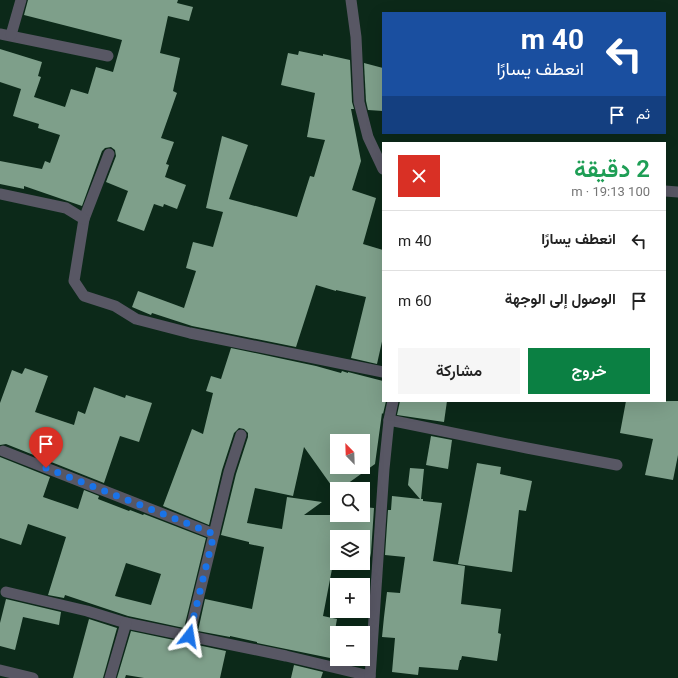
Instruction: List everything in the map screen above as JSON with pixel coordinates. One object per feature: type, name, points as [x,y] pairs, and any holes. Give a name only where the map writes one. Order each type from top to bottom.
[{"type":"street","points":[[21,0],[6,34],[108,56]]},
{"type":"street","points":[[351,0],[356,38],[358,102],[368,137],[382,167]]},
{"type":"street","points":[[109,154],[84,219],[74,281],[84,296],[115,306],[136,320],[190,333],[382,372]]},
{"type":"street","points":[[666,191],[678,192]]},
{"type":"street","points":[[0,194],[66,208],[84,219]]},
{"type":"street","points":[[6,592],[87,611],[126,623],[286,656],[370,677],[384,469],[388,420],[392,402]]},
{"type":"street","points":[[388,420],[617,465]]},
{"type":"street","points":[[189,636],[229,472],[241,436]]},
{"type":"street","points":[[3,451],[214,534]]},
{"type":"street","points":[[110,678],[126,623]]},
{"type":"street","points":[[0,670],[33,678]]},
{"type":"building","points":[[28,0],[178,0],[177,3],[193,7],[189,21],[168,16],[160,53],[180,58],[173,91],[177,93],[161,138],[174,142],[166,164],[169,165],[165,177],[186,185],[177,209],[164,204],[163,207],[154,204],[144,231],[117,221],[128,191],[106,182],[116,156],[115,150],[111,147],[105,148],[102,151],[82,206],[24,186],[24,189],[0,184],[0,161],[42,169],[45,161],[50,163],[60,135],[38,128],[39,124],[13,116],[21,89],[0,82],[0,49],[42,62],[38,76],[41,77],[34,97],[65,107],[71,89],[88,94],[96,67],[113,72],[122,40],[24,15]]},
{"type":"building","points":[[299,51],[323,56],[323,54],[350,60],[352,102],[354,109],[351,109],[361,161],[352,190],[376,198],[363,244],[382,250],[382,342],[377,364],[351,358],[366,297],[316,285],[296,347],[192,326],[152,313],[151,315],[132,307],[138,291],[184,308],[196,271],[186,268],[193,242],[213,247],[223,212],[206,208],[222,136],[248,145],[229,199],[297,217],[310,176],[314,177],[325,140],[307,137],[315,93],[281,85],[288,53],[298,55]]},
{"type":"building","points":[[364,63],[382,68],[382,111],[368,110],[366,101]]},
{"type":"building","points":[[231,348],[316,366],[341,373],[342,371],[348,372],[382,381],[382,402],[386,402],[383,414],[382,413],[375,464],[370,468],[370,434],[330,434],[330,474],[361,474],[350,482],[330,482],[330,484],[304,447],[293,496],[255,488],[247,523],[282,529],[287,497],[322,502],[304,515],[330,515],[330,522],[370,522],[370,508],[374,508],[370,558],[370,530],[330,530],[330,570],[332,570],[323,616],[337,619],[336,626],[330,626],[330,658],[230,636],[198,631],[205,599],[252,609],[264,547],[221,535],[236,474],[248,437],[248,433],[244,429],[239,428],[234,433],[222,470],[209,525],[163,506],[192,429],[203,434],[213,393],[206,391],[211,376],[221,379]]},
{"type":"building","points":[[25,368],[48,376],[35,412],[74,425],[78,411],[85,414],[94,387],[125,398],[126,395],[152,403],[139,442],[120,436],[104,483],[6,444],[0,445],[0,403],[12,370],[22,374]]},
{"type":"building","points":[[678,401],[678,455],[673,480],[645,475],[653,439],[620,433],[626,402]]},
{"type":"building","points":[[400,402],[447,402],[444,422],[397,415]]},
{"type":"building","points":[[431,436],[452,440],[448,469],[426,465]]},
{"type":"building","points":[[0,457],[50,477],[43,497],[78,509],[84,490],[99,496],[98,499],[129,511],[144,514],[206,538],[184,628],[128,616],[65,595],[64,598],[48,595],[66,537],[28,524],[21,545],[0,538]],"holes":[[[126,563],[161,574],[151,605],[115,596]]]},
{"type":"building","points":[[477,463],[501,467],[500,474],[532,481],[526,511],[519,510],[512,572],[458,564]]},
{"type":"building","points":[[410,468],[424,469],[421,499],[423,499],[423,501],[442,503],[433,561],[465,566],[461,604],[501,609],[498,633],[501,634],[497,661],[462,656],[458,670],[419,667],[418,675],[392,672],[395,638],[382,637],[384,617],[387,592],[400,593],[405,557],[385,555],[388,510],[391,510],[392,496],[420,499],[408,485]]},
{"type":"building","points":[[6,599],[61,612],[59,625],[23,617],[15,650],[0,646],[0,623]]},
{"type":"building","points":[[89,619],[117,628],[103,678],[73,678]]},
{"type":"building","points":[[131,631],[226,651],[220,678],[144,678],[126,675],[125,678],[117,678]]},
{"type":"building","points":[[294,665],[323,672],[321,678],[291,678]]},
{"type":"route","points":[[46,468],[214,534],[189,636]]}]
